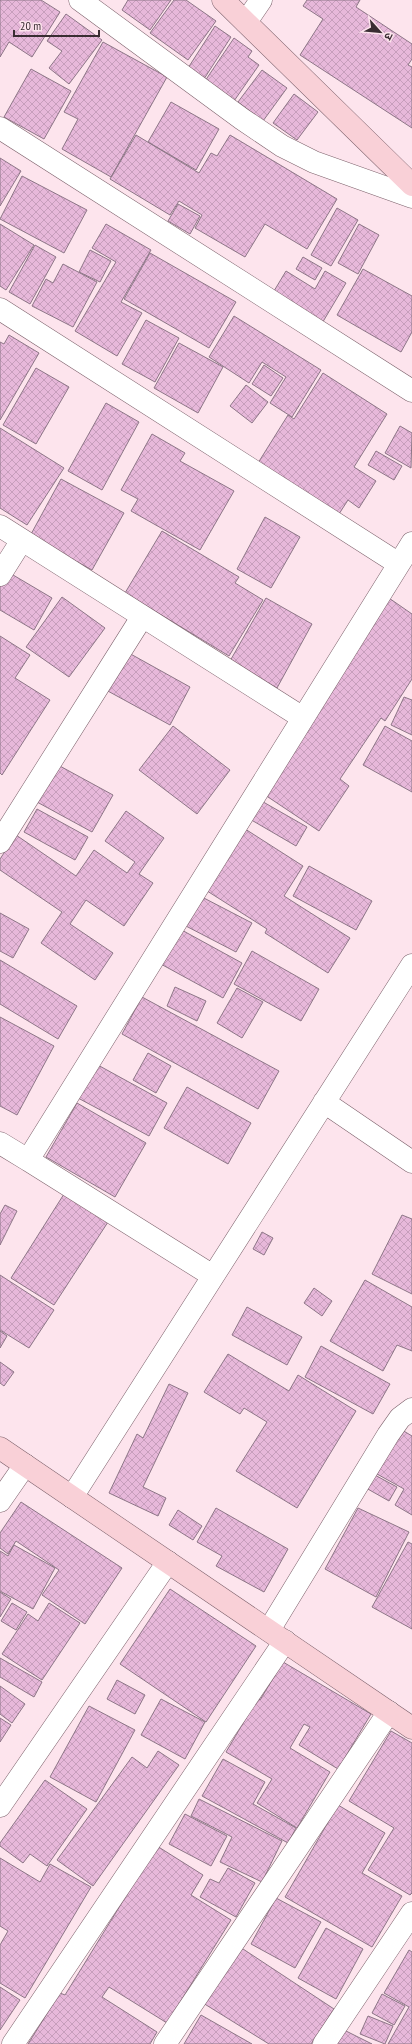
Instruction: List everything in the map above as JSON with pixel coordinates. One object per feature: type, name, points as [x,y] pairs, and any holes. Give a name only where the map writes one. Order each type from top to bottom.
[{"type":"street","points":[[80,0],[242,119],[282,146],[314,162],[412,197]]},
{"type":"street","points":[[223,0],[412,185]]},
{"type":"street","points":[[246,22],[261,0]]},
{"type":"street","points":[[0,128],[412,391]]},
{"type":"street","points":[[0,309],[399,564]]},
{"type":"street","points":[[0,526],[303,718]]},
{"type":"street","points":[[0,575],[22,540]]},
{"type":"street","points":[[28,1160],[412,543]]},
{"type":"street","points":[[0,842],[142,616]]},
{"type":"street","points":[[72,1497],[412,965]]},
{"type":"street","points":[[324,1102],[412,1162]]},
{"type":"street","points":[[0,1143],[213,1276]]},
{"type":"street","points":[[12,2044],[277,1636],[388,1435],[400,1418],[412,1410]]},
{"type":"street","points":[[0,1448],[412,1728]]},
{"type":"street","points":[[0,1501],[24,1465]]},
{"type":"street","points":[[0,1806],[168,1562]]},
{"type":"street","points":[[165,2044],[389,1712]]},
{"type":"street","points":[[324,2044],[412,1913]]},
{"type":"building","points":[[0,0],[41,0],[60,12],[32,57],[9,42],[0,57]]},
{"type":"building","points":[[128,0],[171,0],[150,30],[122,10]]},
{"type":"building","points":[[174,0],[186,0],[216,21],[188,60],[150,33]]},
{"type":"building","points":[[307,0],[360,0],[356,7],[412,44],[412,59],[408,65],[412,67],[412,128],[300,55],[323,19],[303,6]]},
{"type":"building","points":[[66,14],[102,40],[69,84],[49,68],[62,51],[47,41]]},
{"type":"building","points":[[215,26],[231,37],[204,79],[188,68]]},
{"type":"building","points":[[234,38],[252,51],[248,57],[259,65],[234,101],[205,81]]},
{"type":"building","points":[[103,42],[167,77],[111,177],[62,149],[78,119],[64,112]]},
{"type":"building","points":[[31,69],[71,91],[44,139],[4,117]]},
{"type":"building","points":[[262,70],[287,88],[263,121],[238,102]]},
{"type":"building","points":[[294,94],[318,112],[297,140],[273,123]]},
{"type":"building","points":[[171,102],[219,129],[196,170],[148,142]]},
{"type":"building","points":[[136,135],[199,173],[211,153],[217,156],[230,135],[337,199],[307,249],[265,224],[245,257],[195,228],[202,215],[179,201],[170,215],[110,179]]},
{"type":"building","points":[[0,158],[21,171],[0,206]]},
{"type":"building","points":[[22,176],[87,210],[64,253],[0,219]]},
{"type":"building","points":[[178,204],[200,216],[190,234],[168,221]]},
{"type":"building","points":[[337,208],[358,220],[331,266],[311,255]]},
{"type":"building","points":[[0,224],[34,245],[6,290],[0,286]]},
{"type":"building","points":[[106,224],[151,250],[121,302],[142,313],[117,356],[75,331],[116,262],[92,248]]},
{"type":"building","points":[[359,224],[379,235],[358,274],[338,263]]},
{"type":"building","points":[[35,245],[56,257],[30,304],[9,292]]},
{"type":"building","points":[[90,250],[111,261],[100,282],[79,272]]},
{"type":"building","points":[[150,253],[236,302],[209,348],[124,299]]},
{"type":"building","points":[[303,257],[322,268],[315,280],[296,269]]},
{"type":"building","points":[[63,264],[97,282],[73,327],[32,306],[46,279],[53,283]]},
{"type":"building","points":[[363,269],[412,296],[412,332],[401,352],[337,315]]},
{"type":"building","points":[[286,271],[315,289],[325,271],[346,283],[321,325],[271,296]]},
{"type":"building","points":[[234,316],[321,370],[292,417],[270,403],[286,377],[262,362],[249,383],[209,357]]},
{"type":"building","points":[[146,320],[179,338],[155,382],[122,364]]},
{"type":"building","points":[[9,335],[39,353],[0,420],[0,342],[4,344]]},
{"type":"building","points":[[179,343],[223,367],[198,413],[154,388]]},
{"type":"building","points":[[264,365],[283,378],[271,396],[252,384]]},
{"type":"building","points":[[36,368],[69,387],[36,444],[3,425]]},
{"type":"building","points":[[323,373],[387,414],[354,467],[376,481],[359,508],[348,500],[339,514],[258,463],[288,415],[294,419]]},
{"type":"building","points":[[246,385],[268,402],[252,423],[230,406]]},
{"type":"building","points":[[106,403],[139,422],[102,490],[68,471]]},
{"type":"building","points":[[400,426],[412,433],[411,468],[385,453]]},
{"type":"building","points":[[0,428],[64,468],[27,525],[0,508]]},
{"type":"building","points":[[152,434],[185,453],[180,461],[234,491],[200,550],[131,511],[138,499],[121,490]]},
{"type":"building","points":[[376,451],[402,466],[394,480],[368,465]]},
{"type":"building","points":[[61,479],[124,513],[92,570],[30,536]]},
{"type":"building","points":[[265,517],[300,537],[271,588],[237,569]]},
{"type":"building","points":[[162,531],[239,577],[235,583],[263,600],[229,656],[125,593]]},
{"type":"building","points":[[8,572],[52,598],[34,630],[0,610],[0,586]]},
{"type":"building","points":[[386,596],[412,614],[412,679],[385,721],[381,718],[340,779],[349,786],[319,831],[259,791]]},
{"type":"building","points":[[62,597],[105,628],[69,677],[26,647]]},
{"type":"building","points":[[266,598],[312,624],[277,688],[230,661]]},
{"type":"building","points":[[0,636],[30,655],[15,678],[50,700],[2,775],[0,773]]},
{"type":"building","points":[[127,652],[190,687],[170,725],[106,690]]},
{"type":"building","points":[[404,697],[412,700],[412,735],[391,725]]},
{"type":"building","points":[[173,726],[230,770],[197,814],[139,770]]},
{"type":"building","points":[[385,726],[412,741],[412,792],[363,765]]},
{"type":"building","points":[[58,765],[113,795],[92,832],[37,802]]},
{"type":"building","points":[[258,799],[307,827],[296,846],[248,818]]},
{"type":"building","points":[[37,809],[88,837],[75,860],[24,832]]},
{"type":"building","points":[[126,811],[164,838],[139,874],[153,883],[124,926],[86,900],[70,924],[113,953],[95,980],[41,943],[62,912],[0,870],[0,859],[16,835],[76,876],[94,850],[127,873],[135,862],[105,841]]},
{"type":"building","points":[[242,827],[303,866],[284,896],[350,938],[328,973],[265,933],[267,929],[204,889]]},
{"type":"building","points":[[309,866],[372,901],[356,930],[293,896]]},
{"type":"building","points":[[200,896],[252,923],[236,952],[184,925]]},
{"type":"building","points":[[0,913],[29,929],[13,958],[0,951]]},
{"type":"building","points":[[178,928],[242,963],[223,998],[159,963]]},
{"type":"building","points":[[252,951],[319,989],[301,1021],[234,984]]},
{"type":"building","points":[[0,960],[77,1006],[58,1039],[0,1004]]},
{"type":"building","points":[[175,987],[206,1001],[197,1021],[167,1006]]},
{"type":"building","points":[[237,988],[263,1002],[242,1038],[217,1023]]},
{"type":"building","points":[[142,997],[279,1071],[258,1109],[122,1034]]},
{"type":"building","points":[[0,1017],[54,1046],[17,1115],[0,1106]]},
{"type":"building","points":[[148,1053],[171,1066],[156,1093],[133,1080]]},
{"type":"building","points":[[96,1064],[167,1103],[149,1136],[78,1098]]},
{"type":"building","points":[[187,1087],[251,1123],[228,1164],[164,1128]]},
{"type":"building","points":[[77,1103],[146,1143],[115,1197],[46,1157]]},
{"type":"building","points":[[64,1194],[108,1222],[54,1305],[11,1278]]},
{"type":"building","points":[[5,1205],[17,1211],[0,1245],[0,1214]]},
{"type":"building","points":[[402,1215],[412,1219],[412,1294],[372,1274]]},
{"type":"building","points":[[262,1232],[273,1238],[264,1255],[253,1249]]},
{"type":"building","points":[[0,1275],[54,1310],[29,1348],[0,1330]]},
{"type":"building","points":[[365,1280],[412,1307],[412,1351],[397,1345],[383,1371],[330,1341]]},
{"type":"building","points":[[314,1288],[332,1301],[322,1316],[304,1303]]},
{"type":"building","points":[[247,1307],[302,1337],[287,1365],[232,1335]]},
{"type":"building","points":[[0,1331],[7,1336],[0,1348]]},
{"type":"building","points":[[321,1346],[390,1384],[373,1414],[305,1377]]},
{"type":"building","points":[[228,1354],[289,1391],[298,1375],[356,1411],[297,1508],[236,1471],[267,1422],[244,1408],[240,1414],[204,1392]]},
{"type":"building","points":[[0,1362],[14,1372],[4,1386],[0,1383]]},
{"type":"building","points":[[169,1384],[188,1393],[143,1487],[166,1498],[158,1516],[109,1493],[137,1434],[143,1438]]},
{"type":"building","points":[[402,1430],[412,1436],[412,1515],[395,1505],[404,1489],[377,1474]]},
{"type":"building","points":[[373,1474],[397,1487],[389,1501],[366,1488]]},
{"type":"building","points":[[21,1502],[122,1568],[85,1624],[42,1595],[59,1570],[16,1541],[8,1554],[0,1548],[0,1533]]},
{"type":"building","points":[[216,1508],[288,1549],[264,1592],[216,1566],[222,1556],[197,1542]]},
{"type":"building","points":[[358,1508],[409,1532],[376,1597],[325,1569]]},
{"type":"building","points":[[178,1510],[202,1526],[193,1540],[169,1525]]},
{"type":"building","points":[[408,1542],[412,1544],[412,1629],[372,1607]]},
{"type":"building","points":[[14,1545],[55,1568],[33,1609],[0,1591],[0,1551],[8,1556]]},
{"type":"building","points":[[170,1589],[256,1646],[206,1722],[120,1664]]},
{"type":"building","points":[[0,1592],[11,1599],[0,1617]]},
{"type":"building","points":[[12,1603],[27,1612],[16,1630],[1,1621]]},
{"type":"building","points":[[49,1603],[80,1623],[42,1680],[2,1654],[28,1614],[38,1621]]},
{"type":"building","points":[[0,1658],[42,1682],[34,1697],[0,1677]]},
{"type":"building","points":[[283,1662],[371,1714],[338,1769],[299,1745],[310,1727],[304,1724],[290,1748],[330,1772],[297,1828],[257,1803],[272,1779],[226,1752],[258,1698],[260,1700]]},
{"type":"building","points":[[117,1680],[145,1695],[135,1714],[107,1699]]},
{"type":"building","points":[[0,1686],[25,1704],[12,1723],[0,1714]]},
{"type":"building","points":[[161,1699],[205,1722],[185,1759],[141,1735]]},
{"type":"building","points":[[89,1706],[135,1730],[96,1802],[50,1777]]},
{"type":"building","points":[[0,1718],[11,1725],[0,1742]]},
{"type":"building","points":[[391,1731],[412,1743],[412,1893],[410,1895],[368,1870],[394,1828],[349,1801]]},
{"type":"building","points":[[158,1751],[179,1765],[93,1886],[57,1860],[132,1757],[147,1768]]},
{"type":"building","points":[[223,1759],[265,1782],[253,1804],[296,1828],[288,1843],[202,1796]]},
{"type":"building","points":[[45,1780],[87,1809],[47,1866],[30,1854],[23,1863],[0,1846],[0,1843]]},
{"type":"building","points":[[199,1799],[282,1841],[262,1882],[220,1862],[232,1837],[191,1816]]},
{"type":"building","points":[[338,1805],[385,1833],[362,1873],[402,1896],[372,1947],[285,1897]]},
{"type":"building","points":[[185,1814],[227,1836],[211,1866],[169,1844]]},
{"type":"building","points":[[157,1846],[203,1875],[191,1895],[231,1920],[167,2023],[109,1987],[102,1997],[157,2032],[150,2044],[28,2044],[60,1993],[65,1995]]},
{"type":"building","points":[[0,1858],[40,1882],[50,1864],[91,1887],[25,1998],[0,1983],[0,1945],[8,1931],[0,1926]]},
{"type":"building","points":[[228,1868],[255,1883],[236,1917],[200,1897],[210,1879],[219,1883]]},
{"type":"building","points":[[276,1898],[321,1922],[295,1968],[251,1944]]},
{"type":"building","points":[[326,1928],[363,1949],[336,1999],[298,1978]]},
{"type":"building","points":[[240,1947],[334,2009],[311,2044],[269,2044],[203,2003]]},
{"type":"building","points":[[409,1950],[412,1952],[412,2044],[388,2044],[409,2007],[384,1993]]},
{"type":"building","points":[[0,1987],[20,2000],[0,2030]]},
{"type":"building","points":[[382,1994],[405,2006],[394,2025],[372,2013]]},
{"type":"building","points":[[201,2015],[252,2044],[184,2044]]},
{"type":"building","points":[[368,2016],[393,2026],[385,2044],[360,2034]]},
{"type":"building","points":[[344,2030],[372,2044],[337,2044]]}]
